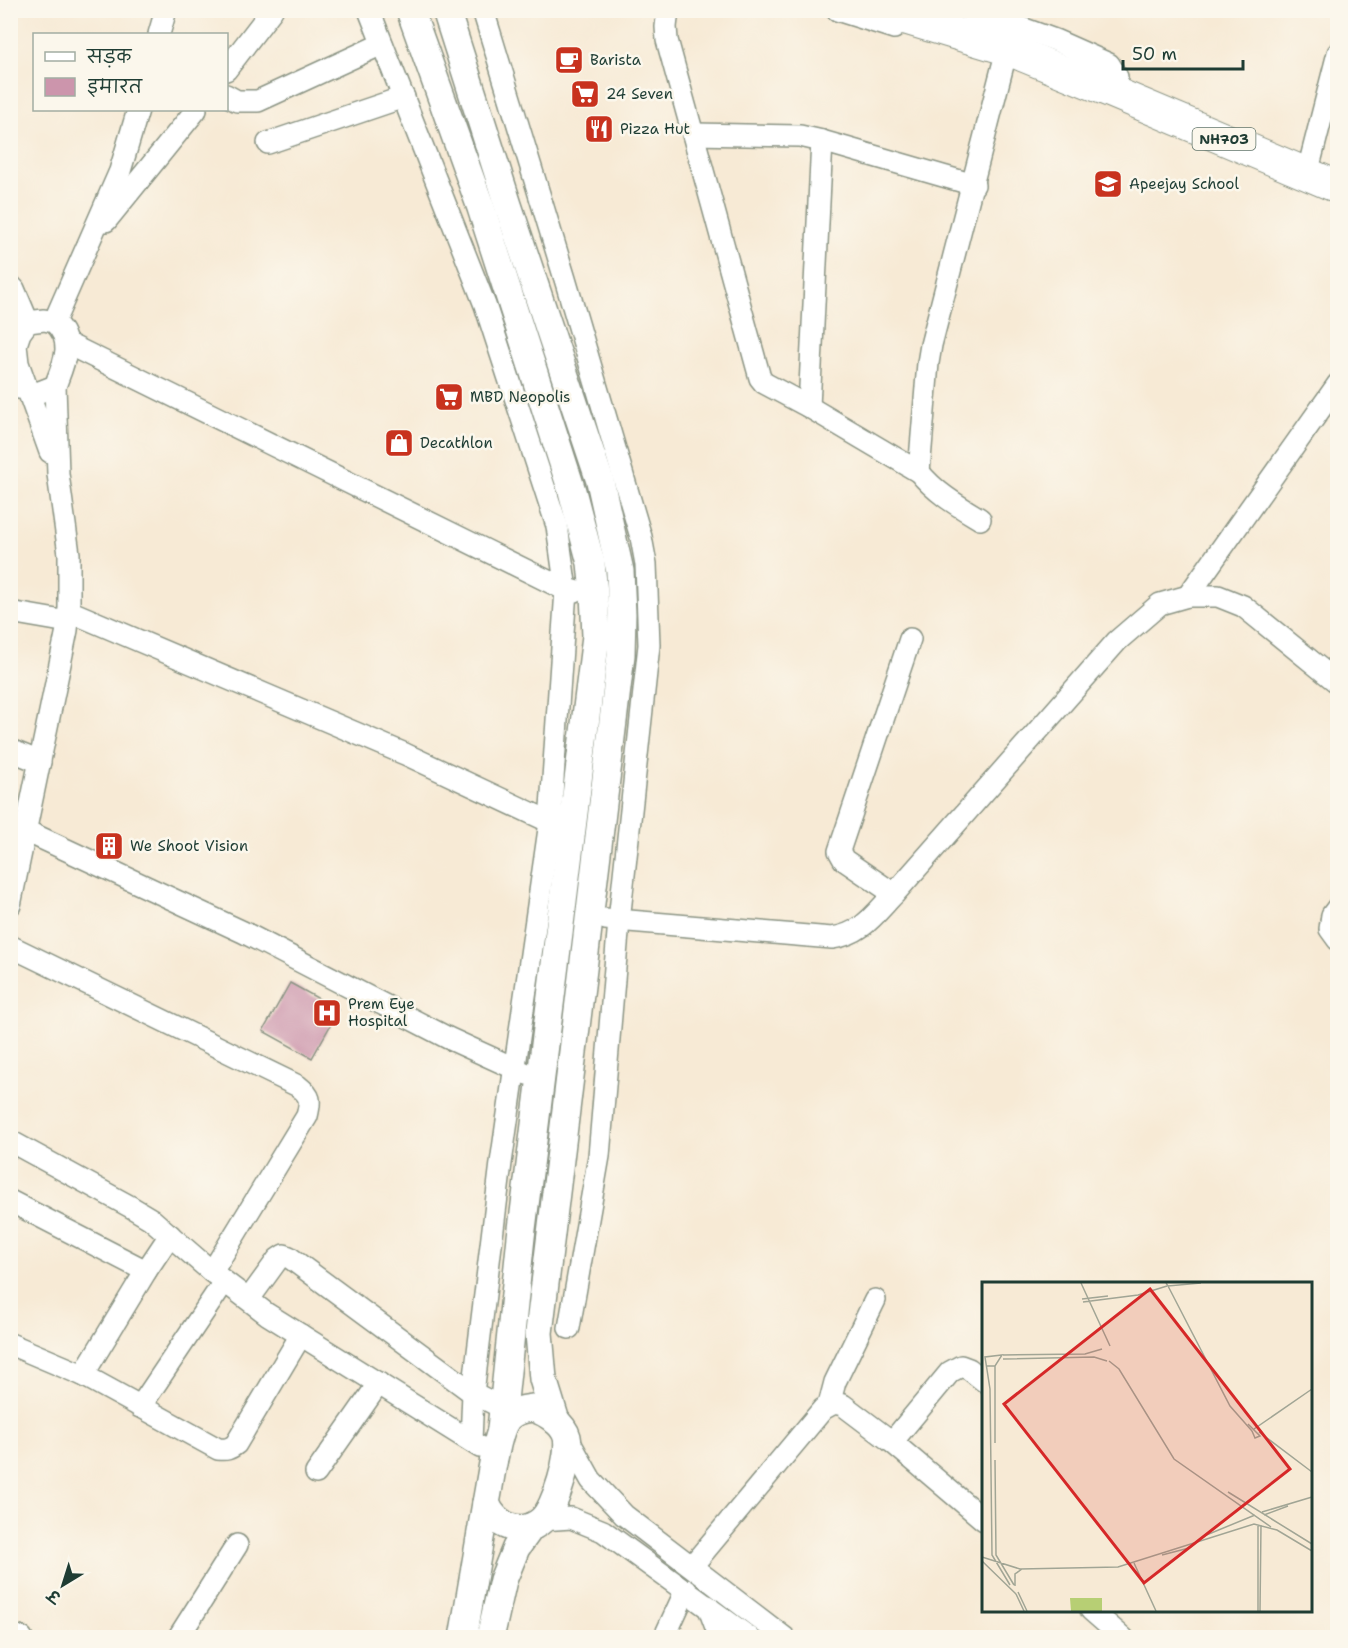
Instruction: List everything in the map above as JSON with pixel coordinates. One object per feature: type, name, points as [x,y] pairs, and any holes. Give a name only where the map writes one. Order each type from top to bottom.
[{"type":"highway","name":"NH703","points":[[878,10],[1104,80]]},
{"type":"highway","name":"NH703","points":[[930,10],[1008,37],[1104,80],[1319,164],[1338,187]]},
{"type":"main road","points":[[410,10],[481,208],[572,491],[591,562],[596,636],[561,827],[541,1081],[521,1237],[502,1419],[464,1638]]},
{"type":"main road","points":[[441,11],[499,227],[570,441],[586,499],[596,550],[591,562]]},
{"type":"main road","points":[[441,11],[600,481],[620,572],[622,614],[621,655],[539,1333],[543,1379],[562,1429],[566,1462],[551,1508],[516,1548],[503,1580],[490,1638]]},
{"type":"main road","points":[[502,1419],[521,1410],[533,1408],[544,1412],[562,1429]]},
{"type":"main road","points":[[486,1503],[490,1512],[505,1526],[520,1529],[537,1523]]},
{"type":"street","points":[[159,33],[166,10]]},
{"type":"street","points":[[228,67],[272,10]]},
{"type":"street","points":[[369,10],[485,305],[557,526],[566,590],[561,827],[515,1069],[501,1163],[473,1393],[471,1441]]},
{"type":"street","points":[[483,10],[641,537],[646,564],[649,645],[619,921],[599,1156],[569,1328]]},
{"type":"street","points":[[668,10],[667,40],[758,374],[764,383],[919,472],[940,494],[980,519]]},
{"type":"street","points":[[837,10],[1093,96],[1104,80],[1108,64],[1055,40],[1024,19],[967,10]]},
{"type":"street","points":[[228,96],[237,101],[258,101],[382,44]]},
{"type":"street","points":[[1319,164],[1338,53]]},
{"type":"street","points":[[919,472],[931,345],[1003,65]]},
{"type":"street","points":[[268,143],[404,97]]},
{"type":"street","points":[[54,322],[120,171],[138,111]]},
{"type":"street","points":[[88,243],[195,111]]},
{"type":"street","points":[[694,134],[800,136],[974,185]]},
{"type":"street","points":[[809,407],[822,141]]},
{"type":"street","points":[[10,285],[14,289],[19,388],[58,474]]},
{"type":"street","points":[[10,905],[69,617],[69,554],[58,474],[55,386],[66,343],[65,335],[54,322],[44,320],[17,345]]},
{"type":"street","points":[[66,343],[566,590],[594,593]]},
{"type":"street","points":[[1188,596],[1338,384]]},
{"type":"street","points":[[19,388],[37,393],[55,386]]},
{"type":"street","points":[[590,918],[832,938],[845,936],[865,925],[1117,641],[1160,604],[1188,596],[1218,596],[1243,606],[1338,683]]},
{"type":"street","points":[[10,612],[69,617],[405,754],[561,827]]},
{"type":"street","points":[[894,894],[844,860],[839,851],[910,639]]},
{"type":"street","points":[[10,750],[40,762]]},
{"type":"street","points":[[26,831],[243,932],[448,1038],[541,1081]]},
{"type":"street","points":[[1338,907],[1332,915],[1330,929],[1338,940]]},
{"type":"street","points":[[10,946],[298,1086],[308,1093],[310,1104],[307,1116],[218,1277],[140,1407]]},
{"type":"street","points":[[10,1141],[151,1219],[218,1277],[267,1314],[496,1456]]},
{"type":"street","points":[[10,1201],[146,1271]]},
{"type":"street","points":[[83,1375],[170,1235]]},
{"type":"street","points":[[249,1299],[278,1259],[284,1255],[289,1257],[473,1393],[502,1419]]},
{"type":"street","points":[[829,1405],[835,1382],[875,1300]]},
{"type":"street","points":[[10,1344],[83,1375],[218,1449],[226,1450],[236,1444],[301,1335]]},
{"type":"street","points":[[892,1442],[950,1372],[961,1366],[982,1379]]},
{"type":"street","points":[[316,1473],[379,1383]]},
{"type":"street","points":[[692,1566],[824,1409],[834,1403],[843,1405],[892,1442],[982,1518]]},
{"type":"street","points":[[562,1429],[591,1480],[624,1515],[785,1638]]},
{"type":"street","points":[[537,1523],[572,1518],[603,1531],[750,1638]]},
{"type":"street","points":[[178,1638],[237,1545]]},
{"type":"street","points":[[664,1638],[686,1590]]},
{"type":"street","points":[[708,1606],[720,1638]]},
{"type":"street","points":[[1092,1612],[1123,1638]]},
{"type":"street","points":[[10,1634],[22,1638]]},
{"type":"building","name":"We Shoot Vision","points":[[107,836],[116,842],[109,861],[100,857]]},
{"type":"building","points":[[290,983],[339,1010],[312,1058],[263,1031]]},
{"type":"place","name":"Barista","points":[[569,60]]},
{"type":"place","name":"24 Seven","points":[[585,94]]},
{"type":"place","name":"Pizza Hut","points":[[599,129]]},
{"type":"place","name":"Apeejay School","points":[[1108,184]]},
{"type":"place","name":"MBD Neopolis","points":[[449,397]]},
{"type":"place","name":"Decathlon","points":[[399,443]]},
{"type":"place","name":"We Shoot Vision","points":[[109,846]]},
{"type":"place","name":"Prem Eye Hospital","points":[[327,1013]]}]
